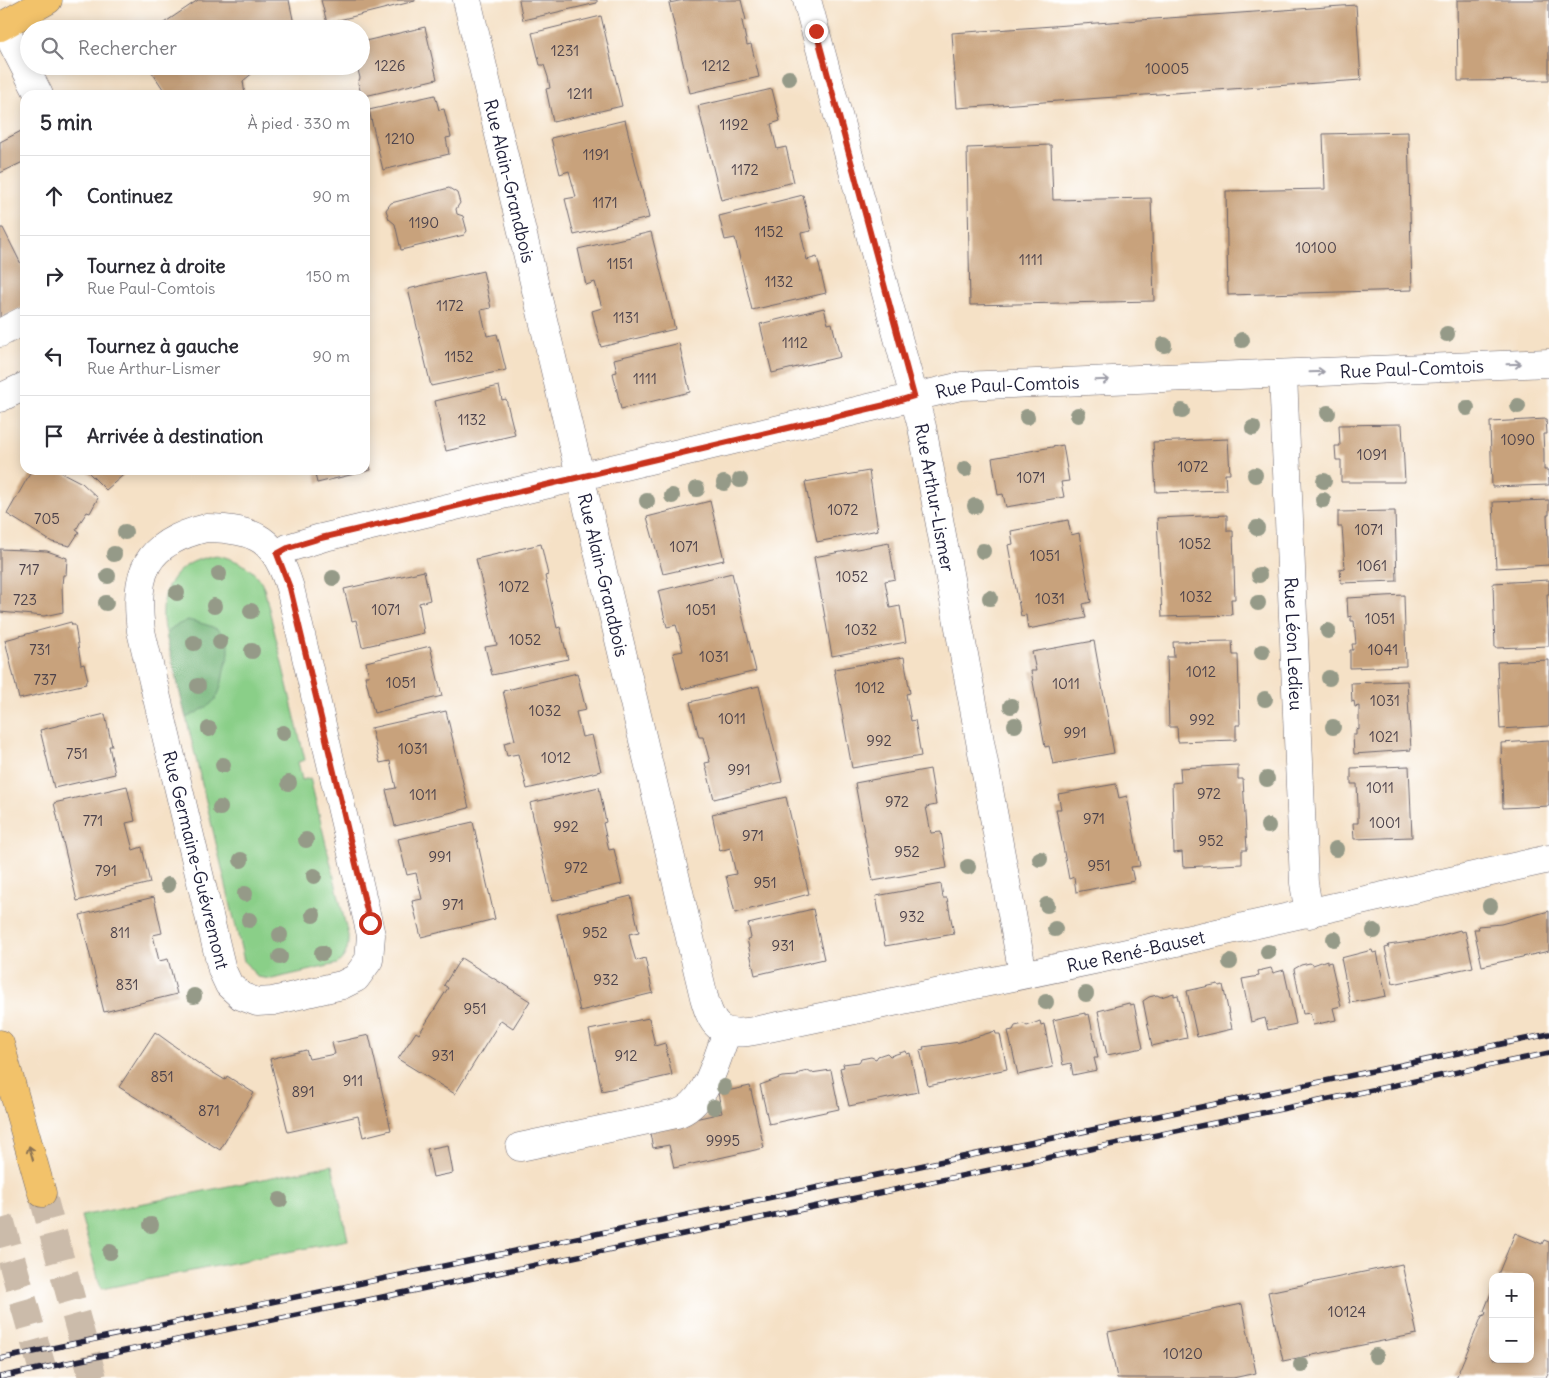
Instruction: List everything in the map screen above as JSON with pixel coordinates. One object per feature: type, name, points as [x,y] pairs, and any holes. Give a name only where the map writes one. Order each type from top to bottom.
[{"type":"main road","points":[[2,26],[48,0]]},
{"type":"main road","points":[[0,1044],[42,1193]]},
{"type":"street","name":"Rue Alain-Grandbois","points":[[467,0],[704,997],[710,1016],[724,1031]]},
{"type":"street","name":"Rue Arthur-Lismer","points":[[807,0],[923,432],[1023,974]]},
{"type":"street","points":[[2,26],[20,60]]},
{"type":"street","points":[[28,75],[36,90]]},
{"type":"street","points":[[0,333],[20,323]]},
{"type":"street","name":"Rue Paul-Comtois","points":[[277,554],[309,541],[961,386],[1549,362]]},
{"type":"street","name":"Rue Léon Ledieu","points":[[1283,374],[1304,883],[1309,914]]},
{"type":"street","points":[[0,398],[20,388]]},
{"type":"street","name":"Rue Germaine-Guévremont","points":[[206,528],[240,531],[265,542],[277,554],[292,598],[370,923],[372,945],[366,967],[349,982],[265,1002],[249,1000],[235,992],[222,970],[141,631],[138,602],[142,574],[152,556],[167,543],[190,532],[206,528]]},
{"type":"street","name":"Rue René-Bauset","points":[[724,1031],[740,1034],[754,1032],[1309,914],[1549,859]]},
{"type":"street","points":[[520,1147],[676,1114],[689,1108],[700,1095],[724,1031]]},
{"type":"green space","points":[[217,555],[239,562],[251,570],[264,588],[305,760],[298,762],[302,780],[310,778],[348,935],[346,951],[343,958],[337,964],[272,979],[257,977],[244,961],[163,620],[165,595],[169,584],[175,576],[192,562]]},
{"type":"green space","points":[[188,620],[216,628],[226,637],[229,652],[220,689],[214,701],[186,718],[166,635],[173,627]]},
{"type":"green space","points":[[332,1165],[348,1240],[101,1289],[81,1216]]},
{"type":"building","points":[[198,0],[289,0],[293,20],[168,20]]},
{"type":"building","points":[[321,0],[415,0],[339,20],[326,20]]},
{"type":"building","points":[[519,0],[597,0],[597,3],[523,20]]},
{"type":"building","points":[[684,0],[741,0],[746,20],[742,21],[747,45],[751,44],[759,77],[690,93],[669,3]]},
{"type":"building","points":[[1457,0],[1549,0],[1549,80],[1458,81]]},
{"type":"building","points":[[1356,5],[1361,80],[957,108],[952,33]]},
{"type":"building","points":[[601,16],[622,106],[553,122],[546,89],[550,88],[548,77],[544,65],[540,65],[532,33]]},
{"type":"building","points":[[425,27],[437,79],[370,95],[370,90],[360,90],[358,83],[359,75],[370,75],[370,40]]},
{"type":"building","points":[[154,75],[250,75],[243,81],[244,90],[164,90]]},
{"type":"building","points":[[772,89],[780,121],[771,124],[777,149],[786,147],[794,182],[721,200],[698,106]]},
{"type":"building","points":[[435,95],[439,110],[444,109],[451,137],[446,138],[449,154],[383,170],[370,110]]},
{"type":"building","points":[[625,120],[649,218],[574,235],[565,199],[576,197],[569,171],[560,174],[551,138]]},
{"type":"building","points":[[20,132],[20,163],[0,173],[0,142]]},
{"type":"building","points":[[1408,132],[1412,290],[1228,295],[1226,191],[1325,189],[1323,134]]},
{"type":"building","points":[[1051,145],[1053,200],[1151,198],[1154,301],[970,305],[967,148]]},
{"type":"building","points":[[449,188],[457,193],[460,203],[456,209],[457,214],[463,216],[467,231],[464,235],[401,250],[395,224],[389,219],[386,210],[391,203]]},
{"type":"building","points":[[803,195],[811,231],[801,233],[807,260],[817,257],[826,293],[752,310],[735,238],[725,240],[719,216]]},
{"type":"building","points":[[0,228],[3,228],[20,262],[20,308],[0,318]]},
{"type":"building","points":[[651,232],[675,329],[601,347],[592,311],[602,308],[595,282],[586,285],[578,249]]},
{"type":"building","points":[[483,271],[491,308],[481,310],[487,336],[497,334],[506,370],[431,386],[408,289]]},
{"type":"building","points":[[824,308],[828,324],[832,323],[840,357],[772,373],[760,324]]},
{"type":"building","points":[[679,343],[690,392],[621,409],[613,373],[617,372],[614,359]]},
{"type":"building","points":[[499,386],[502,400],[506,399],[515,435],[446,451],[435,401]]},
{"type":"building","points":[[1546,419],[1547,434],[1543,434],[1544,470],[1548,470],[1549,485],[1492,487],[1490,422]]},
{"type":"building","points":[[1402,424],[1405,482],[1341,482],[1341,460],[1336,460],[1335,446],[1340,446],[1339,425]]},
{"type":"building","points":[[1228,439],[1230,474],[1225,474],[1226,490],[1156,492],[1153,442]]},
{"type":"building","points":[[1063,445],[1069,481],[1061,482],[1064,497],[1006,507],[1003,494],[998,495],[992,458]]},
{"type":"building","points":[[869,471],[878,530],[817,542],[805,482]]},
{"type":"building","points":[[29,475],[67,475],[82,483],[98,498],[90,513],[87,512],[81,521],[76,530],[79,532],[70,546],[52,542],[7,514]]},
{"type":"building","points":[[91,475],[123,475],[106,490]]},
{"type":"building","points":[[315,475],[350,475],[317,483]]},
{"type":"building","points":[[1549,500],[1549,515],[1547,515],[1549,565],[1496,568],[1493,502]]},
{"type":"building","points":[[710,501],[724,560],[663,574],[647,517]]},
{"type":"building","points":[[1395,511],[1397,581],[1341,583],[1340,569],[1345,568],[1342,527],[1338,527],[1338,512]]},
{"type":"building","points":[[1227,515],[1227,531],[1233,531],[1235,599],[1231,599],[1232,615],[1162,617],[1157,518]]},
{"type":"building","points":[[1068,520],[1071,535],[1079,533],[1091,602],[1083,604],[1086,618],[1028,629],[1026,615],[1021,616],[1008,545],[1013,544],[1011,531]]},
{"type":"building","points":[[889,543],[895,579],[885,581],[890,608],[900,606],[906,642],[832,656],[814,557]]},
{"type":"building","points":[[541,544],[548,575],[545,576],[557,628],[560,627],[568,659],[492,675],[485,647],[497,645],[476,559]]},
{"type":"building","points":[[0,549],[47,551],[67,558],[66,575],[63,575],[62,585],[63,612],[44,616],[0,612]]},
{"type":"building","points":[[424,571],[430,600],[419,603],[424,633],[362,647],[356,620],[352,621],[344,589]]},
{"type":"building","points":[[732,573],[756,671],[682,689],[673,653],[683,651],[680,638],[676,625],[667,627],[658,591]]},
{"type":"building","points":[[1549,580],[1549,594],[1547,594],[1549,646],[1495,648],[1493,583]]},
{"type":"building","points":[[1404,595],[1406,666],[1350,668],[1350,650],[1353,650],[1352,644],[1356,644],[1354,621],[1351,621],[1351,616],[1348,617],[1347,598]]},
{"type":"building","points":[[71,622],[72,625],[75,625],[81,665],[84,664],[88,680],[85,682],[86,684],[19,699],[5,640]]},
{"type":"building","points":[[1094,641],[1114,753],[1053,764],[1049,746],[1045,747],[1031,671],[1036,671],[1032,652]]},
{"type":"building","points":[[1232,641],[1233,655],[1238,655],[1240,725],[1236,725],[1236,740],[1178,742],[1177,727],[1169,727],[1167,657],[1174,657],[1173,642]]},
{"type":"building","points":[[430,646],[442,696],[374,713],[365,676],[369,676],[366,662]]},
{"type":"building","points":[[904,657],[910,693],[906,694],[911,721],[915,720],[921,756],[852,768],[834,669]]},
{"type":"building","points":[[1549,660],[1549,726],[1500,729],[1497,662]]},
{"type":"building","points":[[577,673],[586,710],[576,712],[582,737],[592,735],[601,771],[527,789],[518,754],[507,756],[504,743],[515,740],[503,691]]},
{"type":"building","points":[[1407,681],[1411,750],[1354,754],[1353,735],[1356,735],[1356,729],[1359,730],[1359,706],[1355,707],[1354,701],[1352,702],[1351,683]]},
{"type":"building","points":[[759,686],[782,782],[714,799],[705,763],[710,762],[703,737],[699,737],[690,702]]},
{"type":"building","points":[[446,711],[469,808],[395,826],[386,790],[396,788],[390,761],[380,763],[371,728]]},
{"type":"building","points":[[105,714],[112,746],[109,746],[115,774],[54,788],[40,730]]},
{"type":"building","points":[[1549,740],[1549,806],[1503,808],[1501,743]]},
{"type":"building","points":[[1238,765],[1238,779],[1243,779],[1247,850],[1242,850],[1242,864],[1183,867],[1182,852],[1174,853],[1172,783],[1181,782],[1180,768]]},
{"type":"building","points":[[1409,766],[1412,837],[1354,839],[1353,823],[1358,823],[1358,804],[1357,784],[1351,784],[1351,768]]},
{"type":"building","points":[[930,769],[936,805],[926,807],[931,833],[941,832],[947,868],[873,881],[855,783]]},
{"type":"building","points":[[1116,784],[1119,798],[1127,796],[1140,866],[1131,867],[1134,881],[1076,892],[1074,877],[1069,879],[1056,809],[1061,809],[1058,794]]},
{"type":"building","points":[[127,786],[135,821],[126,823],[133,850],[142,847],[150,883],[77,901],[54,803]]},
{"type":"building","points":[[599,787],[606,822],[603,823],[609,850],[614,849],[622,884],[552,901],[530,803]]},
{"type":"building","points":[[786,797],[809,894],[735,913],[726,876],[736,874],[730,848],[720,851],[712,814]]},
{"type":"building","points":[[473,822],[495,919],[421,937],[412,901],[422,899],[416,873],[407,875],[398,839]]},
{"type":"building","points":[[941,884],[943,898],[947,898],[954,934],[885,946],[876,896]]},
{"type":"building","points":[[631,896],[639,932],[629,934],[632,948],[636,961],[645,958],[653,993],[580,1011],[557,914]]},
{"type":"building","points":[[154,897],[162,933],[153,935],[159,961],[168,959],[177,994],[104,1012],[80,915]]},
{"type":"building","points":[[813,909],[824,959],[755,975],[747,939],[751,938],[748,924]]},
{"type":"building","points":[[1549,911],[1549,951],[1482,966],[1474,929],[1479,929],[1478,926],[1501,924]]},
{"type":"building","points":[[1460,930],[1461,932],[1465,931],[1473,967],[1393,984],[1385,948],[1389,947],[1388,945],[1426,940]]},
{"type":"building","points":[[1372,950],[1373,953],[1377,952],[1386,996],[1350,1003],[1341,958]]},
{"type":"building","points":[[461,958],[530,1001],[513,1028],[501,1020],[455,1094],[398,1059],[416,1032],[419,1034],[448,988],[444,985]]},
{"type":"building","points":[[1327,960],[1327,963],[1331,962],[1341,1006],[1333,1008],[1336,1020],[1313,1025],[1310,1013],[1303,1014],[1294,969],[1301,965],[1310,963],[1313,965]]},
{"type":"building","points":[[1271,968],[1273,973],[1284,970],[1296,1024],[1268,1030],[1265,1018],[1251,1022],[1242,979],[1259,976],[1258,971]]},
{"type":"building","points":[[1218,984],[1219,986],[1223,985],[1232,1029],[1197,1037],[1187,991]]},
{"type":"building","points":[[1174,993],[1174,996],[1178,995],[1187,1038],[1152,1046],[1143,1001],[1149,997],[1157,995],[1161,997]]},
{"type":"building","points":[[1129,1003],[1130,1005],[1134,1004],[1143,1048],[1107,1055],[1098,1011]]},
{"type":"building","points":[[1085,1013],[1085,1015],[1089,1014],[1098,1058],[1094,1058],[1097,1070],[1073,1075],[1071,1063],[1063,1065],[1053,1020]]},
{"type":"building","points":[[649,1018],[655,1046],[665,1043],[672,1075],[602,1091],[589,1030]]},
{"type":"building","points":[[1040,1021],[1041,1025],[1044,1024],[1053,1067],[1018,1075],[1008,1031],[1013,1030],[1015,1026],[1024,1024],[1027,1026]]},
{"type":"building","points":[[995,1031],[996,1034],[1000,1034],[1007,1069],[928,1086],[920,1050],[924,1049],[923,1047],[960,1042]]},
{"type":"building","points":[[155,1032],[202,1066],[225,1080],[227,1076],[254,1093],[220,1150],[119,1087]]},
{"type":"building","points":[[369,1035],[391,1130],[363,1137],[358,1116],[288,1132],[270,1059],[306,1050],[309,1059],[335,1054],[332,1043]]},
{"type":"building","points":[[906,1051],[907,1054],[910,1053],[918,1092],[849,1106],[840,1068],[844,1067],[843,1064],[859,1062],[861,1059],[871,1057],[876,1059],[878,1056],[887,1053],[890,1056]]},
{"type":"building","points":[[831,1070],[839,1109],[769,1124],[760,1085],[782,1077],[797,1076],[799,1073],[808,1071],[811,1073]]},
{"type":"building","points":[[750,1086],[764,1148],[674,1168],[669,1145],[653,1148],[649,1129],[722,1113],[718,1093]]},
{"type":"building","points":[[448,1145],[453,1173],[433,1177],[427,1149]]},
{"type":"building","points":[[1515,1233],[1542,1244],[1544,1240],[1549,1242],[1549,1372],[1546,1378],[1456,1378],[1482,1316],[1485,1315],[1486,1312],[1484,1311],[1489,1298],[1489,1363],[1534,1363],[1534,1273],[1499,1273]]},
{"type":"building","points":[[1402,1264],[1417,1334],[1283,1361],[1268,1292]]},
{"type":"building","points":[[1242,1304],[1256,1373],[1233,1378],[1117,1378],[1108,1332]]},
{"type":"tunnel","points":[[42,1193],[93,1378]]},
{"type":"tunnel","points":[[0,1219],[45,1378]]},
{"type":"railway","points":[[0,1359],[1549,1034]]},
{"type":"railway","points":[[0,1377],[1549,1053]]},
{"type":"route","points":[[370,923],[290,588],[277,554],[288,548],[321,538],[581,475],[885,405],[914,396],[816,31]]}]
